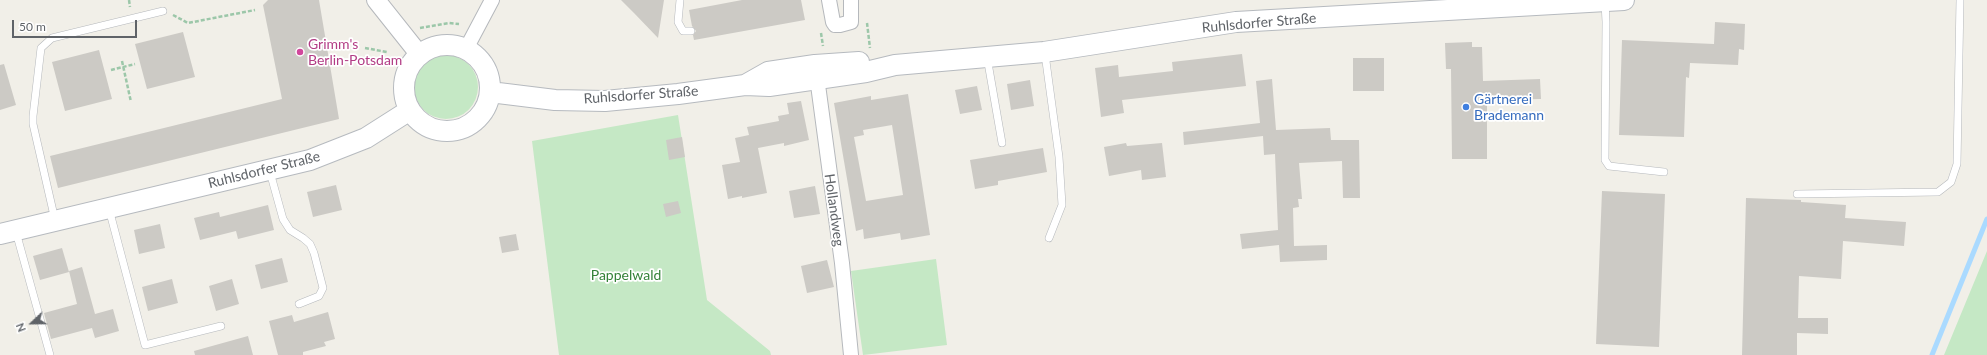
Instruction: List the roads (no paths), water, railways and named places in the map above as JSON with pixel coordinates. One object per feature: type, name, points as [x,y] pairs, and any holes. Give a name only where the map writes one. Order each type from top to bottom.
[{"type":"main road","name":"Ruhlsdorfer Straße","points":[[490,92],[555,100],[605,101],[678,94],[745,85],[769,86],[816,72],[866,72],[895,65],[1044,52],[1236,22],[1615,1]]},
{"type":"main road","points":[[450,44],[466,49],[477,57],[485,67],[489,79],[490,92],[487,102],[480,114],[470,124],[461,128],[442,130],[432,128],[420,121],[410,110],[405,99],[404,87],[406,75],[411,64],[419,54],[434,46],[450,44]]},
{"type":"main road","name":"Ruhlsdorfer Straße","points":[[8,232],[310,160],[366,138],[410,110]]},
{"type":"street","points":[[376,0],[419,54]]},
{"type":"street","points":[[466,49],[492,0]]},
{"type":"street","points":[[829,0],[833,22],[840,25],[851,22],[851,0]]},
{"type":"street","name":"Hollandweg","points":[[816,72],[842,263],[851,355]]},
{"type":"lane","points":[[680,0],[678,22],[683,31],[692,31]]},
{"type":"lane","points":[[1797,194],[1938,192],[1951,182],[1957,164],[1960,0]]},
{"type":"lane","points":[[1615,1],[1606,22],[1605,160],[1609,166],[1664,172]]},
{"type":"lane","points":[[55,220],[33,124],[41,48],[52,38],[163,11]]},
{"type":"lane","points":[[1044,52],[1059,157],[1062,205],[1049,238]]},
{"type":"lane","points":[[987,57],[1002,143]]},
{"type":"lane","points":[[270,169],[284,220],[290,230],[310,244],[314,253],[323,288],[319,296],[299,304]]},
{"type":"lane","points":[[109,207],[145,345],[221,326]]},
{"type":"lane","points":[[8,232],[50,355]]},
{"type":"waterway","points":[[1932,355],[1987,219]]},
{"type":"place","name":"Grimm's Berlin-Potsdam","points":[[300,52]]},
{"type":"place","name":"Gärtnerei Brademann","points":[[1466,107]]},
{"type":"park label","name":"Pappelwald","points":[[626,275]]}]
